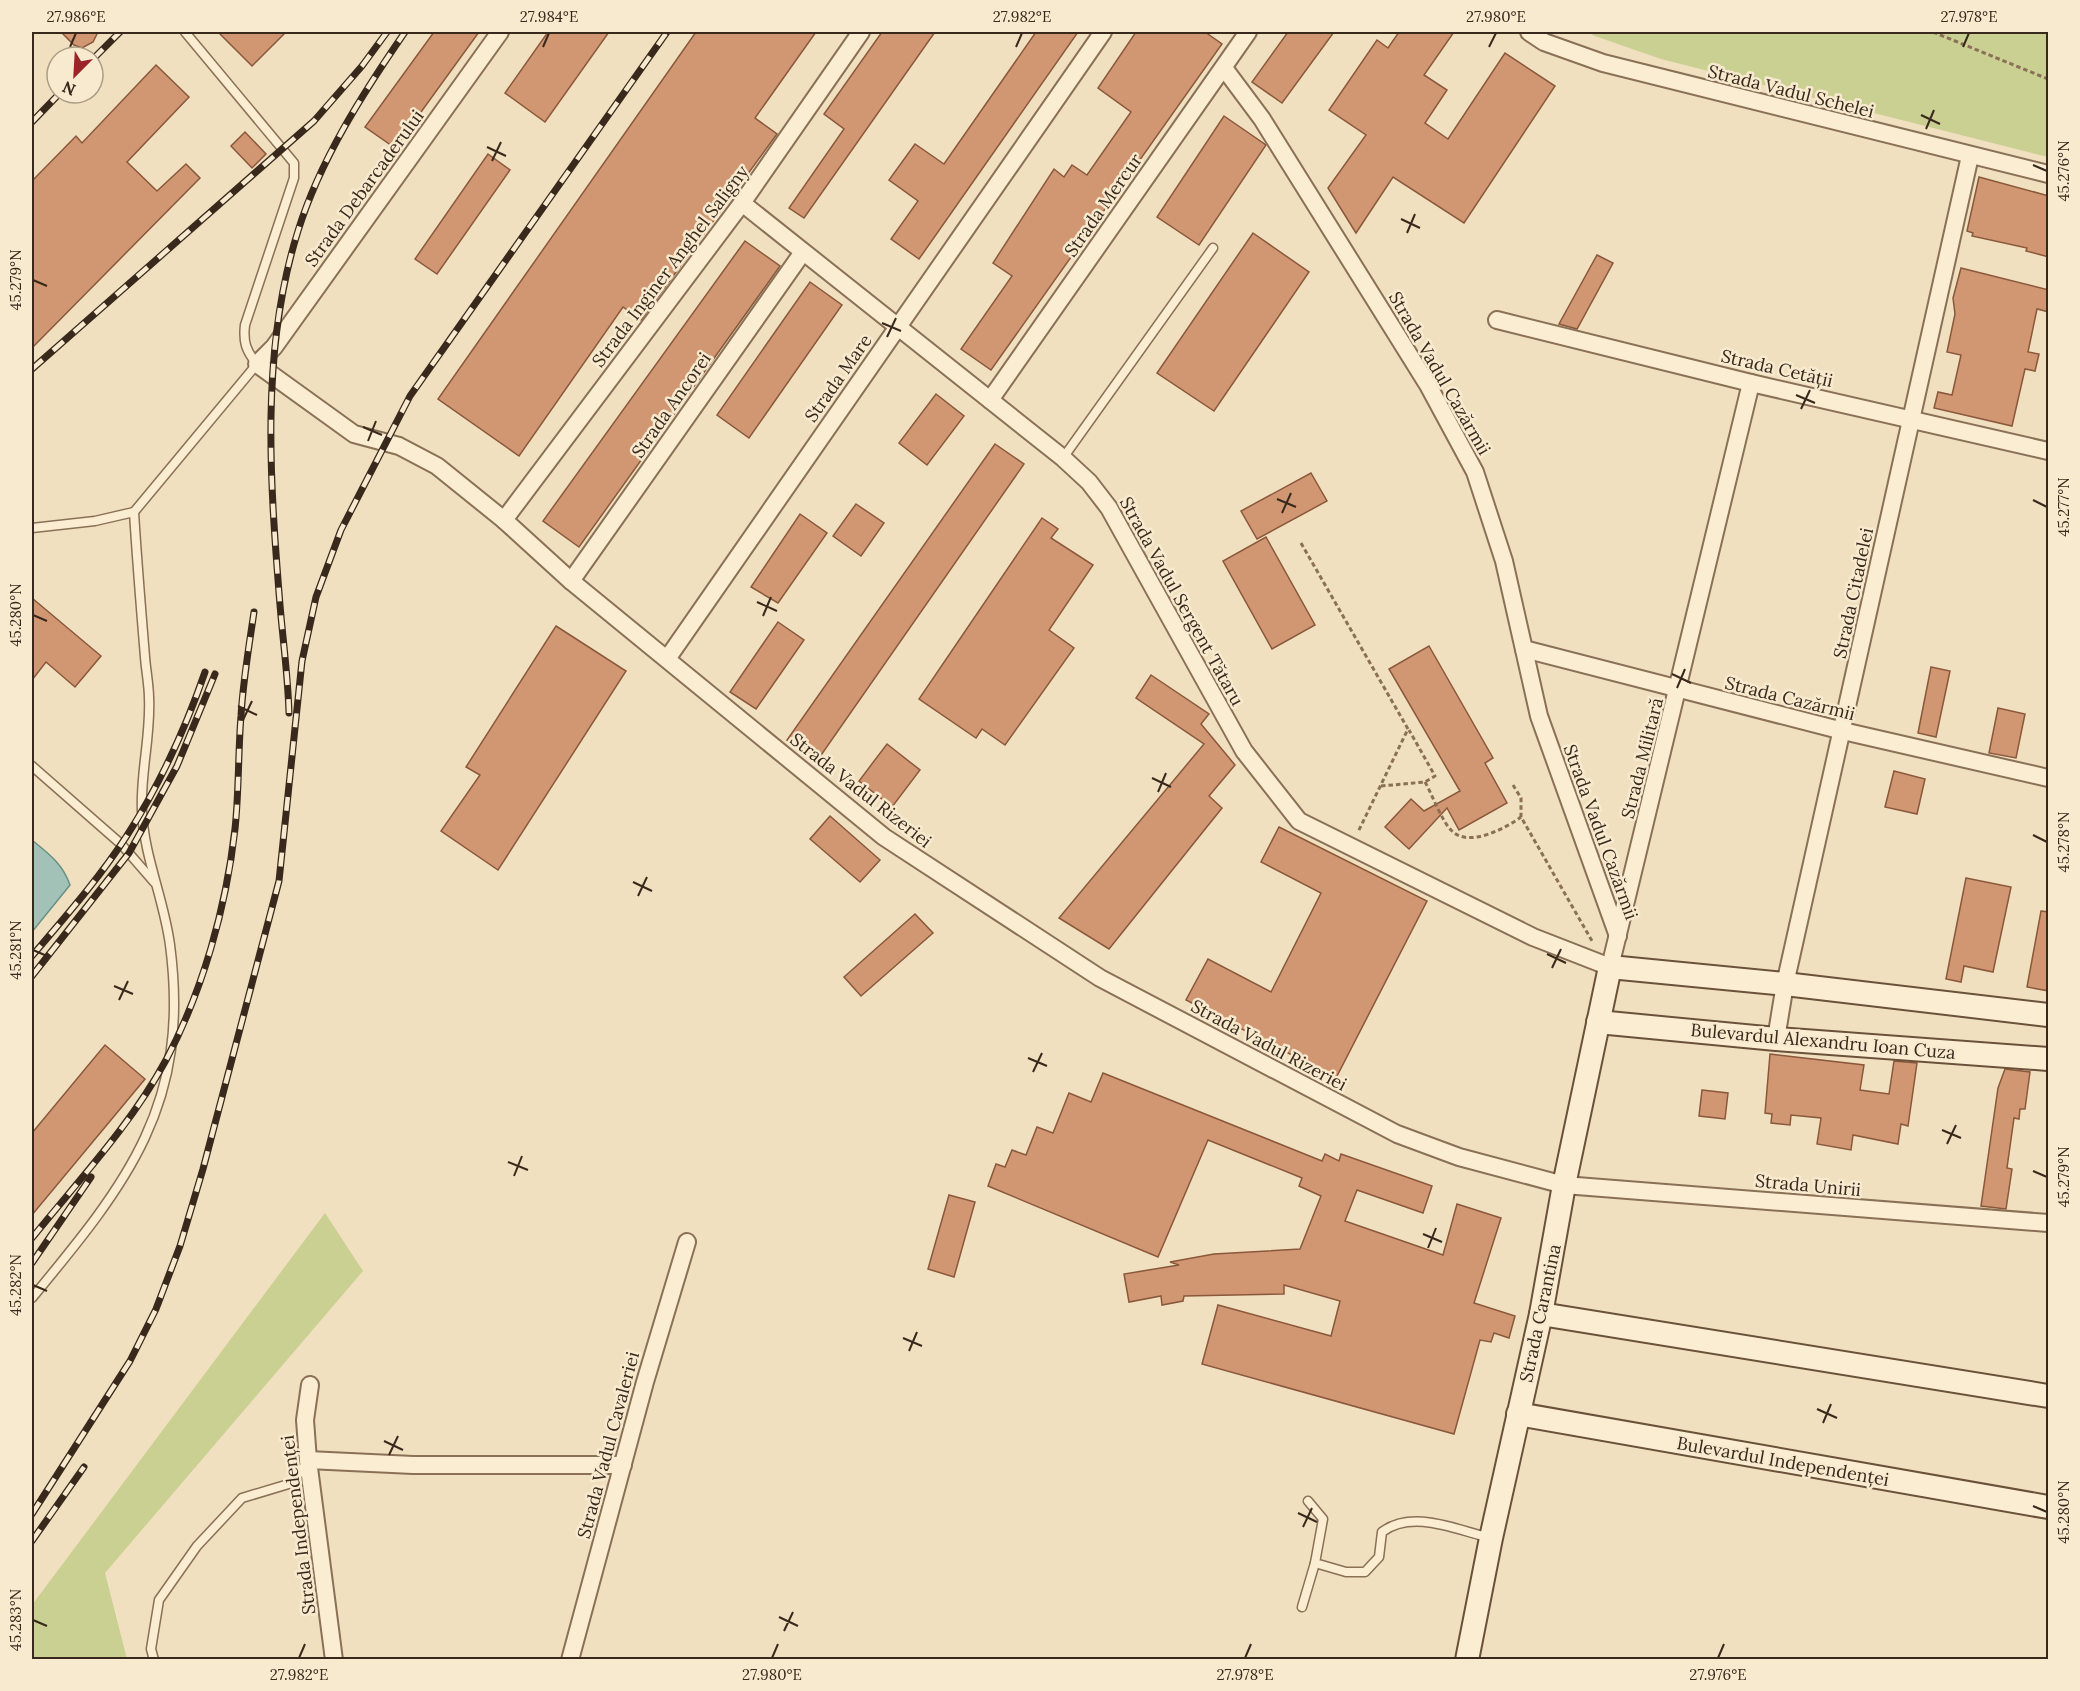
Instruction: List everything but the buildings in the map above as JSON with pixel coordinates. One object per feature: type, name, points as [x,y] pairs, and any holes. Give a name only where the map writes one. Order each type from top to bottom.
[{"type":"main road","name":"Strada Carantina","points":[[1467,1659],[1491,1538],[1542,1314],[1564,1185],[1610,967]]},
{"type":"main road","points":[[1610,967],[1785,984],[2049,1015]]},
{"type":"main road","name":"Bulevardul Alexandru Ioan Cuza","points":[[1598,1022],[1776,1039],[2049,1059]]},
{"type":"main road","points":[[1542,1314],[2049,1396]]},
{"type":"main road","name":"Bulevardul Independenței","points":[[1518,1414],[2049,1507]]},
{"type":"street","name":"Strada Debarcaderului","points":[[257,364],[274,347],[500,32]]},
{"type":"street","name":"Strada Inginer Anghel Saligny","points":[[504,520],[742,203],[861,32]]},
{"type":"street","name":"Strada Mare","points":[[667,658],[1103,32]]},
{"type":"street","name":"Strada Mercur","points":[[990,400],[1248,32]]},
{"type":"street","name":"Strada Vadul Schelei","points":[[1529,32],[1544,42],[1602,63],[2049,174]]},
{"type":"street","name":"Strada Vadul Cazărmii","points":[[1224,68],[1262,119],[1428,385],[1475,472],[1504,561],[1539,716],[1618,936]]},
{"type":"street","name":"Strada Citadelei","points":[[1776,1039],[1785,984],[1970,156]]},
{"type":"street","name":"Strada Vadul Sergent Tătaru","points":[[742,203],[1063,458],[1089,482],[1109,508],[1244,751],[1299,821],[1533,937],[1610,967]]},
{"type":"street","name":"Strada Ancorei","points":[[571,581],[803,252]]},
{"type":"street","name":"Strada Cetății","points":[[1497,320],[1751,383],[2049,451]]},
{"type":"street","name":"Strada Vadul Rizeriei","points":[[257,364],[354,434],[399,446],[430,461],[504,520],[571,581],[884,837],[1100,978],[1397,1134],[1459,1157],[1564,1185]]},
{"type":"street","name":"Strada Militară","points":[[1610,967],[1751,383]]},
{"type":"street","name":"Strada Cazărmii","points":[[1524,650],[1843,731],[2049,778]]},
{"type":"street","name":"Strada Unirii","points":[[1564,1185],[2049,1223]]},
{"type":"street","name":"Strada Vadul Cavaleriei","points":[[570,1659],[687,1242]]},
{"type":"street","name":"Strada Independenței","points":[[310,1385],[305,1419],[308,1460],[334,1659]]},
{"type":"street","points":[[308,1460],[413,1466],[623,1465]]},
{"type":"lane","points":[[32,528],[95,521],[134,512],[257,364],[248,353],[243,339],[245,325],[294,178],[294,163],[184,32]]},
{"type":"lane","points":[[1063,458],[1213,248]]},
{"type":"lane","points":[[32,1298],[86,1233],[131,1166],[160,1104],[169,1072],[176,1006],[174,974],[165,916],[154,882],[142,811],[149,697],[134,512]]},
{"type":"lane","points":[[32,766],[121,844],[154,882]]},
{"type":"lane","points":[[154,1659],[151,1649],[159,1600],[197,1546],[242,1498],[292,1483],[308,1460]]},
{"type":"lane","points":[[1302,1607],[1315,1563],[1323,1519],[1308,1501]]},
{"type":"lane","points":[[1315,1563],[1346,1572],[1365,1572],[1379,1557],[1382,1532],[1395,1523],[1416,1520],[1491,1538]]},
{"type":"path","points":[[1932,32],[2049,79]]},
{"type":"path","points":[[1301,543],[1435,776],[1425,782],[1381,786]]},
{"type":"path","points":[[1351,847],[1408,729]]},
{"type":"path","points":[[1425,782],[1452,831],[1461,836],[1473,838],[1510,825],[1521,817]]},
{"type":"path","points":[[1514,785],[1521,798],[1521,817],[1585,931],[1610,967]]},
{"type":"green space","points":[[1594,32],[2048,32],[2048,157],[1661,59],[1592,35]]},
{"type":"green space","points":[[325,1213],[363,1271],[105,1573],[127,1659],[32,1659],[32,1605]]},
{"type":"water","points":[[32,840],[59,865],[70,885],[32,932]]},
{"type":"railway","points":[[105,47],[120,32]]},
{"type":"railway","points":[[32,369],[314,121],[362,66],[387,32]]},
{"type":"railway","points":[[289,713],[271,464],[273,369],[286,276],[307,205],[330,153],[358,103],[405,32]]},
{"type":"railway","points":[[32,1514],[130,1361],[156,1309],[180,1246],[203,1169],[279,881],[302,661],[316,597],[341,530],[410,396],[667,32]]},
{"type":"railway","points":[[32,122],[48,105]]},
{"type":"railway","points":[[32,1238],[103,1152],[152,1084],[179,1033],[202,977],[219,918],[231,859],[236,815],[242,703],[254,612]]},
{"type":"railway","points":[[32,956],[104,868],[138,818],[170,757],[205,672]]},
{"type":"railway","points":[[32,976],[129,853],[177,766],[215,674]]},
{"type":"railway","points":[[32,1263],[91,1177]]},
{"type":"railway","points":[[32,1541],[84,1467]]}]
